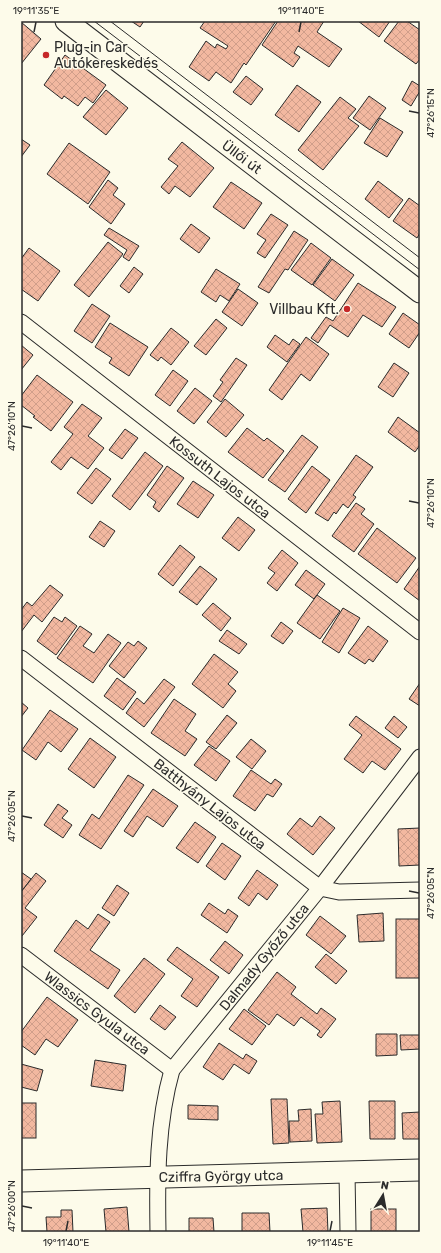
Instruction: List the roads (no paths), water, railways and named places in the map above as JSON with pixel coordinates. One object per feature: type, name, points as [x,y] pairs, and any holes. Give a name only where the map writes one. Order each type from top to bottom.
[{"type":"main road","name":"Üllői út","points":[[66,21],[420,292]]},
{"type":"main road","name":"Cziffra György utca","points":[[21,1181],[420,1170]]},
{"type":"street","name":"Kossuth Lajos utca","points":[[21,322],[420,632]]},
{"type":"street","name":"Batthyány Lajos utca","points":[[21,658],[320,888],[339,892],[420,890]]},
{"type":"street","name":"Dalmady Győző utca","points":[[158,1232],[158,1151],[166,1091],[172,1070],[320,888],[420,757]]},
{"type":"street","name":"Wlassics Gyula utca","points":[[21,955],[172,1070]]},
{"type":"street","points":[[346,1173],[348,1232]]},
{"type":"tram line","points":[[94,21],[420,270]]},
{"type":"tram line","points":[[110,21],[420,258]]},
{"type":"place","name":"Plug-in Car Autókereskedés","points":[[46,55]]},
{"type":"place","name":"Villbau Kft.","points":[[347,309]]}]
